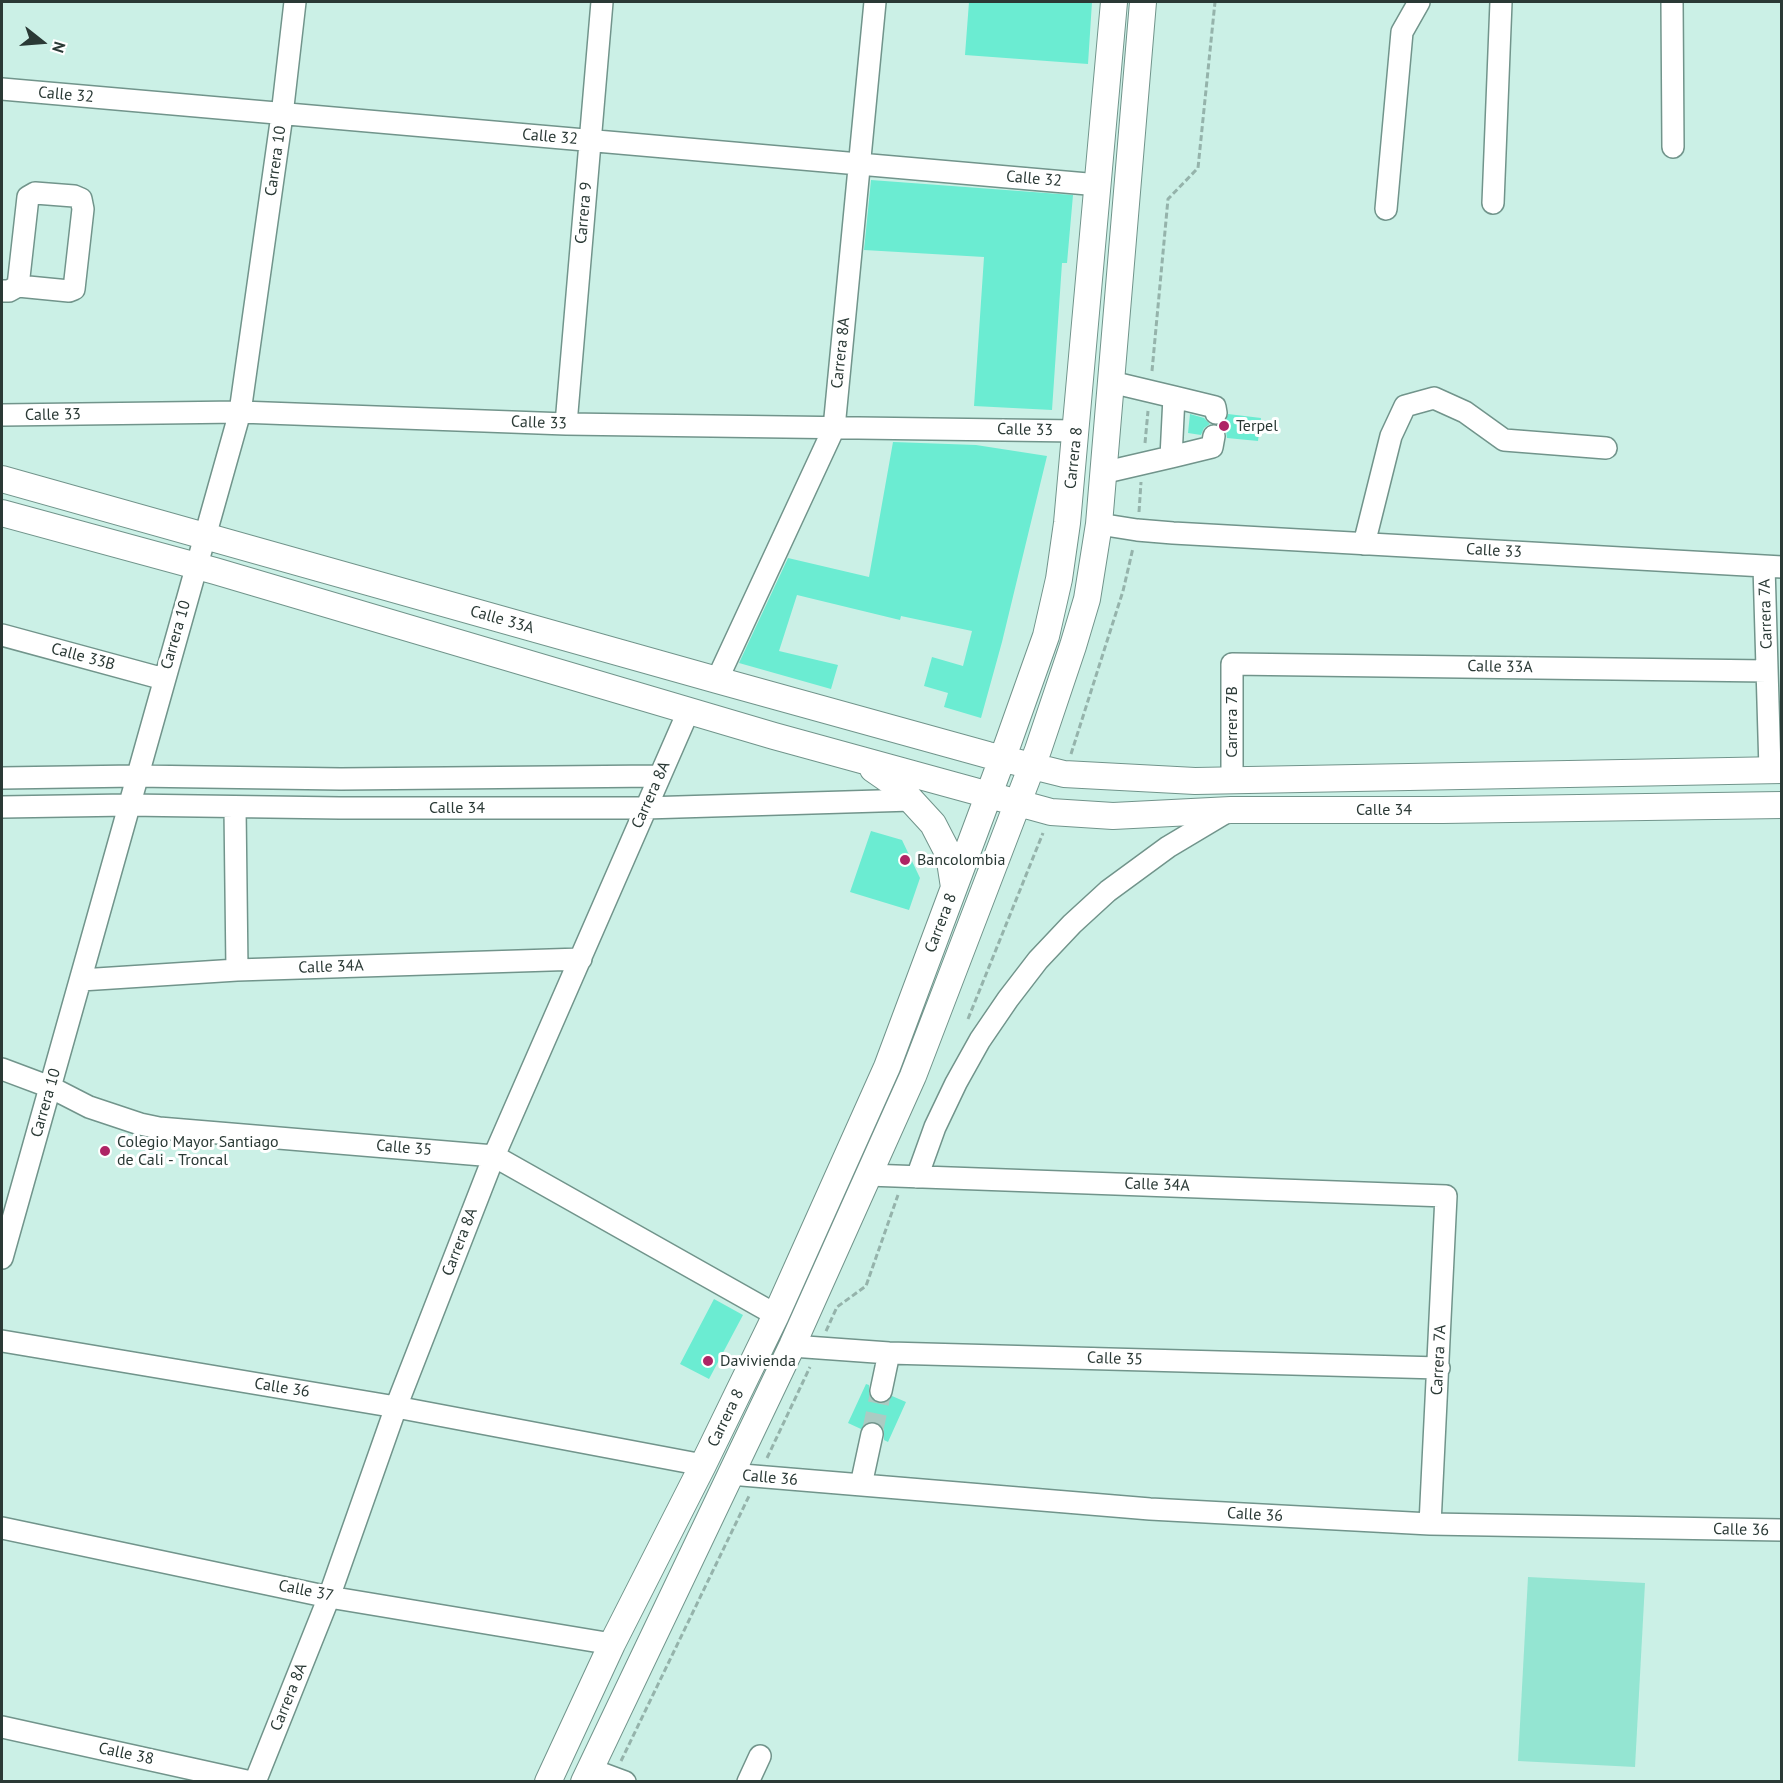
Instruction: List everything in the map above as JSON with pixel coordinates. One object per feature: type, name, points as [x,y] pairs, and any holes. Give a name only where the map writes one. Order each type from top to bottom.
[{"type":"main road","name":"Carrera 8","points":[[548,1782],[612,1644],[776,1315],[887,1067],[1046,636],[1057,590],[1068,524],[1114,2]]},
{"type":"main road","name":"Carrera 8","points":[[603,1777],[730,1474],[792,1346],[913,1076],[1018,802],[1073,646],[1087,599],[1099,524],[1143,2]]},
{"type":"main road","name":"Calle 33A","points":[[2,479],[1002,759]]},
{"type":"main road","points":[[2,513],[196,566],[688,712],[861,760],[991,789],[1031,767]]},
{"type":"main road","points":[[774,736],[810,733],[991,789]]},
{"type":"main road","name":"Calle 34","points":[[1002,759],[1064,774],[1195,782],[1232,779],[1776,770]]},
{"type":"main road","points":[[861,760],[899,787],[933,824],[943,839],[952,866],[954,890]]},
{"type":"main road","points":[[1443,776],[1443,810]]},
{"type":"main road","name":"Calle 34","points":[[991,789],[1018,802],[1051,812],[1113,816],[1231,810],[1443,810],[1782,805]]},
{"type":"street","name":"Carrera 10","points":[[2,1258],[240,412],[282,115],[295,2]]},
{"type":"street","name":"Carrera 9","points":[[566,424],[602,2]]},
{"type":"street","name":"Carrera 8A","points":[[717,680],[834,428],[875,2]]},
{"type":"street","points":[[1386,209],[1402,32],[1419,2]]},
{"type":"street","points":[[1493,203],[1501,2]]},
{"type":"street","points":[[1672,2],[1673,147]]},
{"type":"street","name":"Calle 32","points":[[2,89],[1099,185]]},
{"type":"street","points":[[34,193],[74,196],[81,199],[83,209],[74,289],[69,291],[10,288],[28,196],[34,193]]},
{"type":"street","points":[[1111,382],[1215,407],[1215,413]]},
{"type":"street","points":[[1171,457],[1174,397]]},
{"type":"street","points":[[1364,544],[1391,436],[1405,406],[1434,398],[1466,412],[1504,440],[1606,448]]},
{"type":"street","name":"Calle 33","points":[[2,416],[240,412],[566,424],[1077,431]]},
{"type":"street","points":[[1102,473],[1212,447],[1214,436]]},
{"type":"street","name":"Calle 33","points":[[1099,524],[1173,533],[1773,566]]},
{"type":"street","name":"Carrera 7A","points":[[1773,566],[1767,671],[1776,770]]},
{"type":"street","name":"Calle 33B","points":[[2,635],[164,679]]},
{"type":"street","name":"Calle 33A","points":[[1232,664],[1767,671]]},
{"type":"street","name":"Carrera 7B","points":[[1232,664],[1232,779]]},
{"type":"street","name":"Carrera 8A","points":[[253,1782],[328,1597],[396,1407],[494,1156],[581,959],[658,776],[688,712]]},
{"type":"street","name":"Calle 34","points":[[2,778],[136,776],[341,779],[658,776]]},
{"type":"street","points":[[340,808],[341,779]]},
{"type":"street","name":"Calle 34","points":[[2,807],[128,805],[235,808],[645,808],[912,800]]},
{"type":"street","points":[[235,808],[237,970]]},
{"type":"street","points":[[917,1177],[935,1127],[956,1083],[991,1023],[1038,960],[1072,924],[1124,879],[1188,834],[1231,810]]},
{"type":"street","name":"Calle 34A","points":[[81,980],[237,970],[581,959]]},
{"type":"street","name":"Calle 35","points":[[2,1069],[50,1088],[89,1107],[159,1128],[494,1156],[776,1315]]},
{"type":"street","name":"Calle 34A","points":[[868,1175],[1446,1196]]},
{"type":"street","name":"Carrera 7A","points":[[1430,1524],[1446,1196]]},
{"type":"street","name":"Calle 36","points":[[2,1341],[396,1407],[703,1465]]},
{"type":"street","name":"Calle 35","points":[[792,1346],[889,1353],[1439,1368]]},
{"type":"street","points":[[881,1391],[889,1353]]},
{"type":"street","points":[[861,1485],[872,1434]]},
{"type":"street","name":"Calle 36","points":[[730,1474],[1150,1509],[1430,1524],[1782,1530]]},
{"type":"street","name":"Calle 37","points":[[2,1528],[328,1597],[612,1644]]},
{"type":"street","name":"Calle 38","points":[[2,1727],[253,1782]]},
{"type":"street","points":[[748,1782],[760,1756]]},
{"type":"path","points":[[1168,199],[1198,168],[1215,2]]},
{"type":"path","points":[[603,1777],[758,1477],[819,1348]]},
{"type":"green space","points":[[1528,1577],[1645,1583],[1635,1767],[1518,1761]]},
{"type":"building","points":[[969,2],[1092,2],[1088,64],[965,55]]},
{"type":"building","points":[[871,180],[1073,195],[1067,263],[1062,263],[1052,410],[974,406],[984,257],[864,250]]},
{"type":"building","points":[[1190,414],[1204,418],[1210,424],[1204,428],[1201,435],[1188,433]]},
{"type":"building","points":[[1228,414],[1261,418],[1258,441],[1227,438],[1226,431],[1220,425],[1225,422]]},
{"type":"building","points":[[893,442],[976,445],[1047,456],[981,718],[944,707],[948,693],[924,686],[932,657],[963,666],[972,631],[901,616],[900,620],[797,595],[779,651],[838,665],[831,689],[739,663],[788,558],[869,577]]},
{"type":"building","points":[[871,831],[902,840],[920,878],[909,910],[850,892]]},
{"type":"building","points":[[714,1299],[743,1315],[709,1379],[680,1364]]},
{"type":"building","points":[[866,1384],[869,1385],[869,1395],[878,1403],[885,1403],[892,1396],[906,1402],[888,1442],[884,1440],[884,1430],[875,1422],[868,1422],[861,1429],[848,1423]]},
{"type":"tunnel","points":[[872,1434],[881,1391]]},
{"type":"place","name":"Terpel","points":[[1224,426]]},
{"type":"place","name":"Bancolombia","points":[[905,860]]},
{"type":"place","name":"Colegio Mayor Santiago de Cali - Troncal","points":[[105,1151]]},
{"type":"place","name":"Davivienda","points":[[708,1361]]}]
